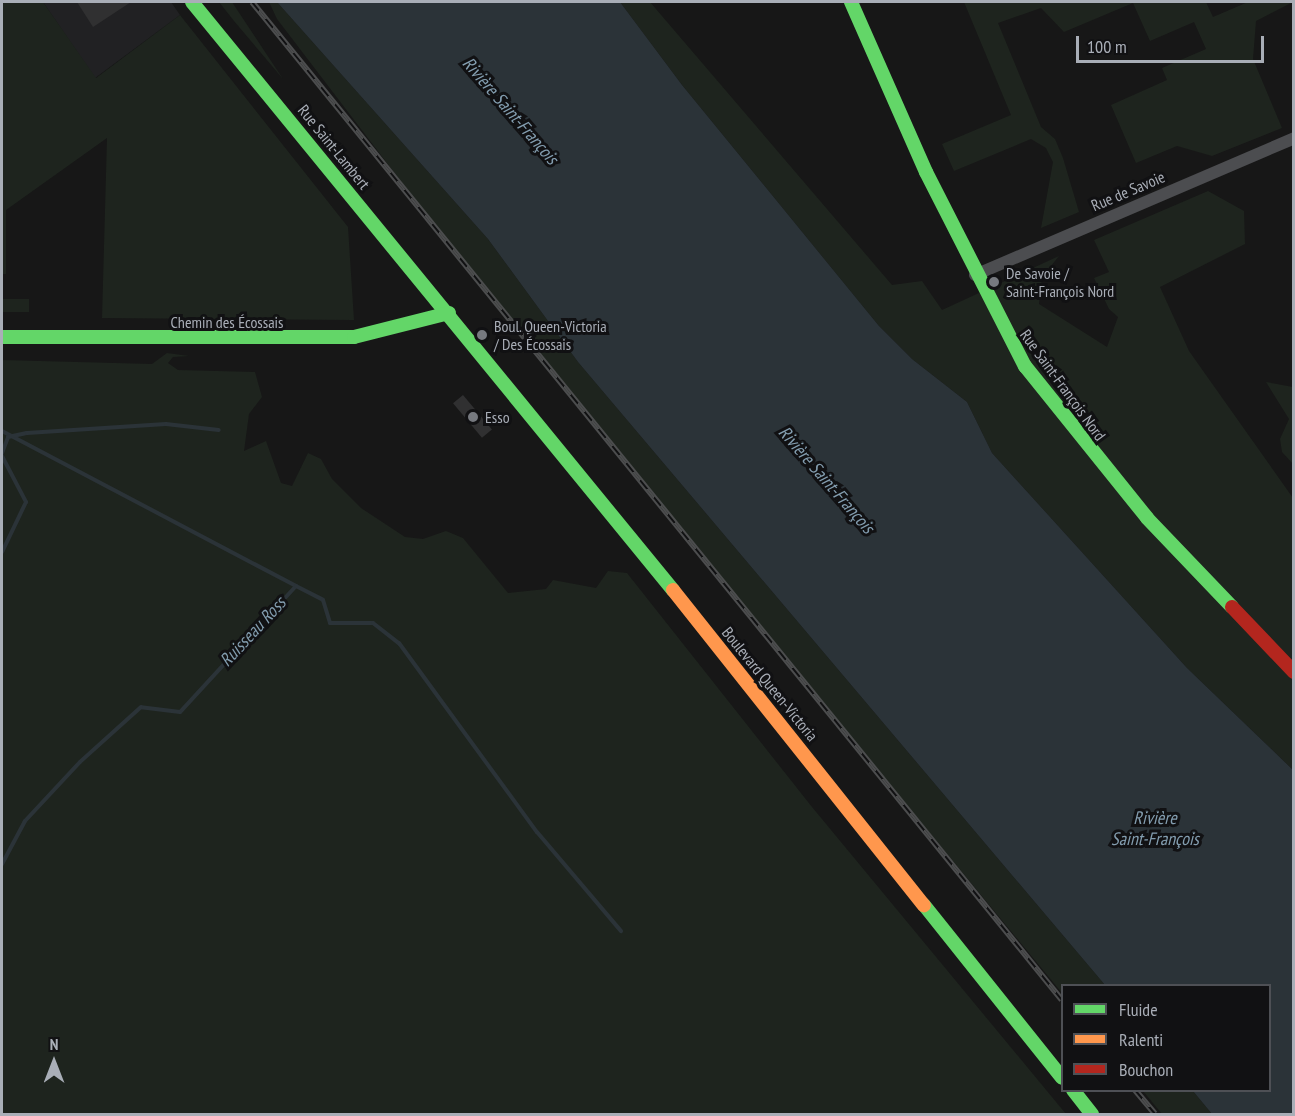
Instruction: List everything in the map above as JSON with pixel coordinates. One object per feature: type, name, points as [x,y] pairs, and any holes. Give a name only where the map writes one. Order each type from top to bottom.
[{"type":"main road","name":"Rue Saint-Lambert","points":[[192,2],[449,313]]},
{"type":"main road","name":"Rue Saint-François Nord","points":[[851,2],[975,275],[1008,339],[1062,417],[1198,575],[1293,672]]},
{"type":"main road","name":"Chemin des Écossais","points":[[2,337],[354,337],[449,313]]},
{"type":"main road","name":"Boulevard Queen-Victoria","points":[[449,313],[1061,1077]]},
{"type":"main road","points":[[1075,1092],[1092,1114]]},
{"type":"street","name":"Rue de Savoie","points":[[975,275],[1293,138]]},
{"type":"shaded area","points":[[2,2],[43,2],[96,78],[180,15],[348,227],[354,320],[102,318],[107,138],[6,210],[6,274],[2,274]]},
{"type":"shaded area","points":[[43,2],[171,2],[180,15],[95,78]]},
{"type":"shaded area","points":[[219,2],[232,2],[283,79],[234,21]]},
{"type":"shaded area","points":[[269,2],[277,2],[488,239],[578,362],[1104,984],[1061,984],[1061,992],[516,332],[277,19]]},
{"type":"shaded area","points":[[620,2],[650,2],[892,285],[922,281],[942,310],[1059,256],[1042,277],[1039,304],[1107,347],[1118,317],[1109,309],[1094,278],[1109,272],[1094,240],[1208,191],[1244,211],[1245,244],[1160,287],[1189,351],[1293,498],[1293,770],[1187,668],[992,453],[967,402],[912,359],[879,326],[682,85]]},
{"type":"shaded area","points":[[964,2],[1206,2],[1213,17],[1248,2],[1293,2],[1256,21],[1253,59],[1282,128],[1212,156],[1177,146],[1136,163],[1111,105],[1167,80],[1162,68],[1206,49],[1194,22],[1150,41],[1133,3],[1064,32],[1041,8],[998,23],[1041,127],[1055,139],[1079,212],[1041,228],[1053,162],[1046,148],[1031,139],[954,171],[942,144],[1011,115]]},
{"type":"shaded area","points":[[2,299],[29,299],[29,312],[2,312]]},
{"type":"shaded area","points":[[167,353],[189,356],[173,357],[168,363],[178,370],[255,372],[262,397],[249,414],[244,451],[266,441],[281,483],[292,486],[308,453],[321,459],[332,479],[361,508],[405,537],[423,539],[446,531],[463,538],[508,593],[546,589],[553,580],[596,588],[608,571],[627,573],[812,807],[1066,1114],[2,1114],[2,360],[152,364]]},
{"type":"shaded area","points":[[1266,382],[1293,387],[1293,464],[1282,452],[1280,439],[1289,419]]},
{"type":"shaded area","points":[[1144,1092],[1194,1092],[1212,1114],[1162,1114]]},
{"type":"water","name":"Rivière Saint-François","points":[[277,2],[620,2],[682,85],[879,326],[912,359],[967,402],[992,453],[1187,668],[1293,770],[1293,1114],[1212,1114],[1194,1092],[1271,1092],[1271,984],[1104,984],[578,362],[488,239]]},
{"type":"building","points":[[77,2],[131,2],[93,27]]},
{"type":"building","name":"Esso","points":[[463,395],[492,429],[482,438],[453,403]]},
{"type":"waterway","points":[[2,453],[8,437],[27,433],[166,424],[219,430]]},
{"type":"waterway","name":"Ruisseau Ross","points":[[2,431],[296,586],[180,712],[141,707],[80,762],[25,821],[2,864]]},
{"type":"waterway","points":[[2,456],[26,502],[2,552]]},
{"type":"waterway","points":[[296,586],[323,600],[330,623],[373,623],[399,643],[537,832],[621,931]]},
{"type":"railway","points":[[252,2],[1061,999]]},
{"type":"railway","points":[[1137,1092],[1155,1114]]},
{"type":"traffic: fast","points":[[192,2],[673,590]]},
{"type":"traffic: fast","points":[[851,2],[926,172],[1025,366],[1147,518],[1232,607]]},
{"type":"traffic: fast","points":[[2,337],[354,337],[449,313]]},
{"type":"traffic: fast","points":[[924,905],[1061,1077]]},
{"type":"traffic: fast","points":[[1075,1092],[1092,1114]]},
{"type":"traffic: slow","points":[[673,590],[924,905]]},
{"type":"traffic: jam","points":[[1232,607],[1294,672]]},
{"type":"place","name":"De Savoie / Saint-François Nord","points":[[994,282]]},
{"type":"place","name":"Boul. Queen-Victoria / Des Écossais","points":[[482,335]]},
{"type":"place","name":"Esso","points":[[473,417]]}]
